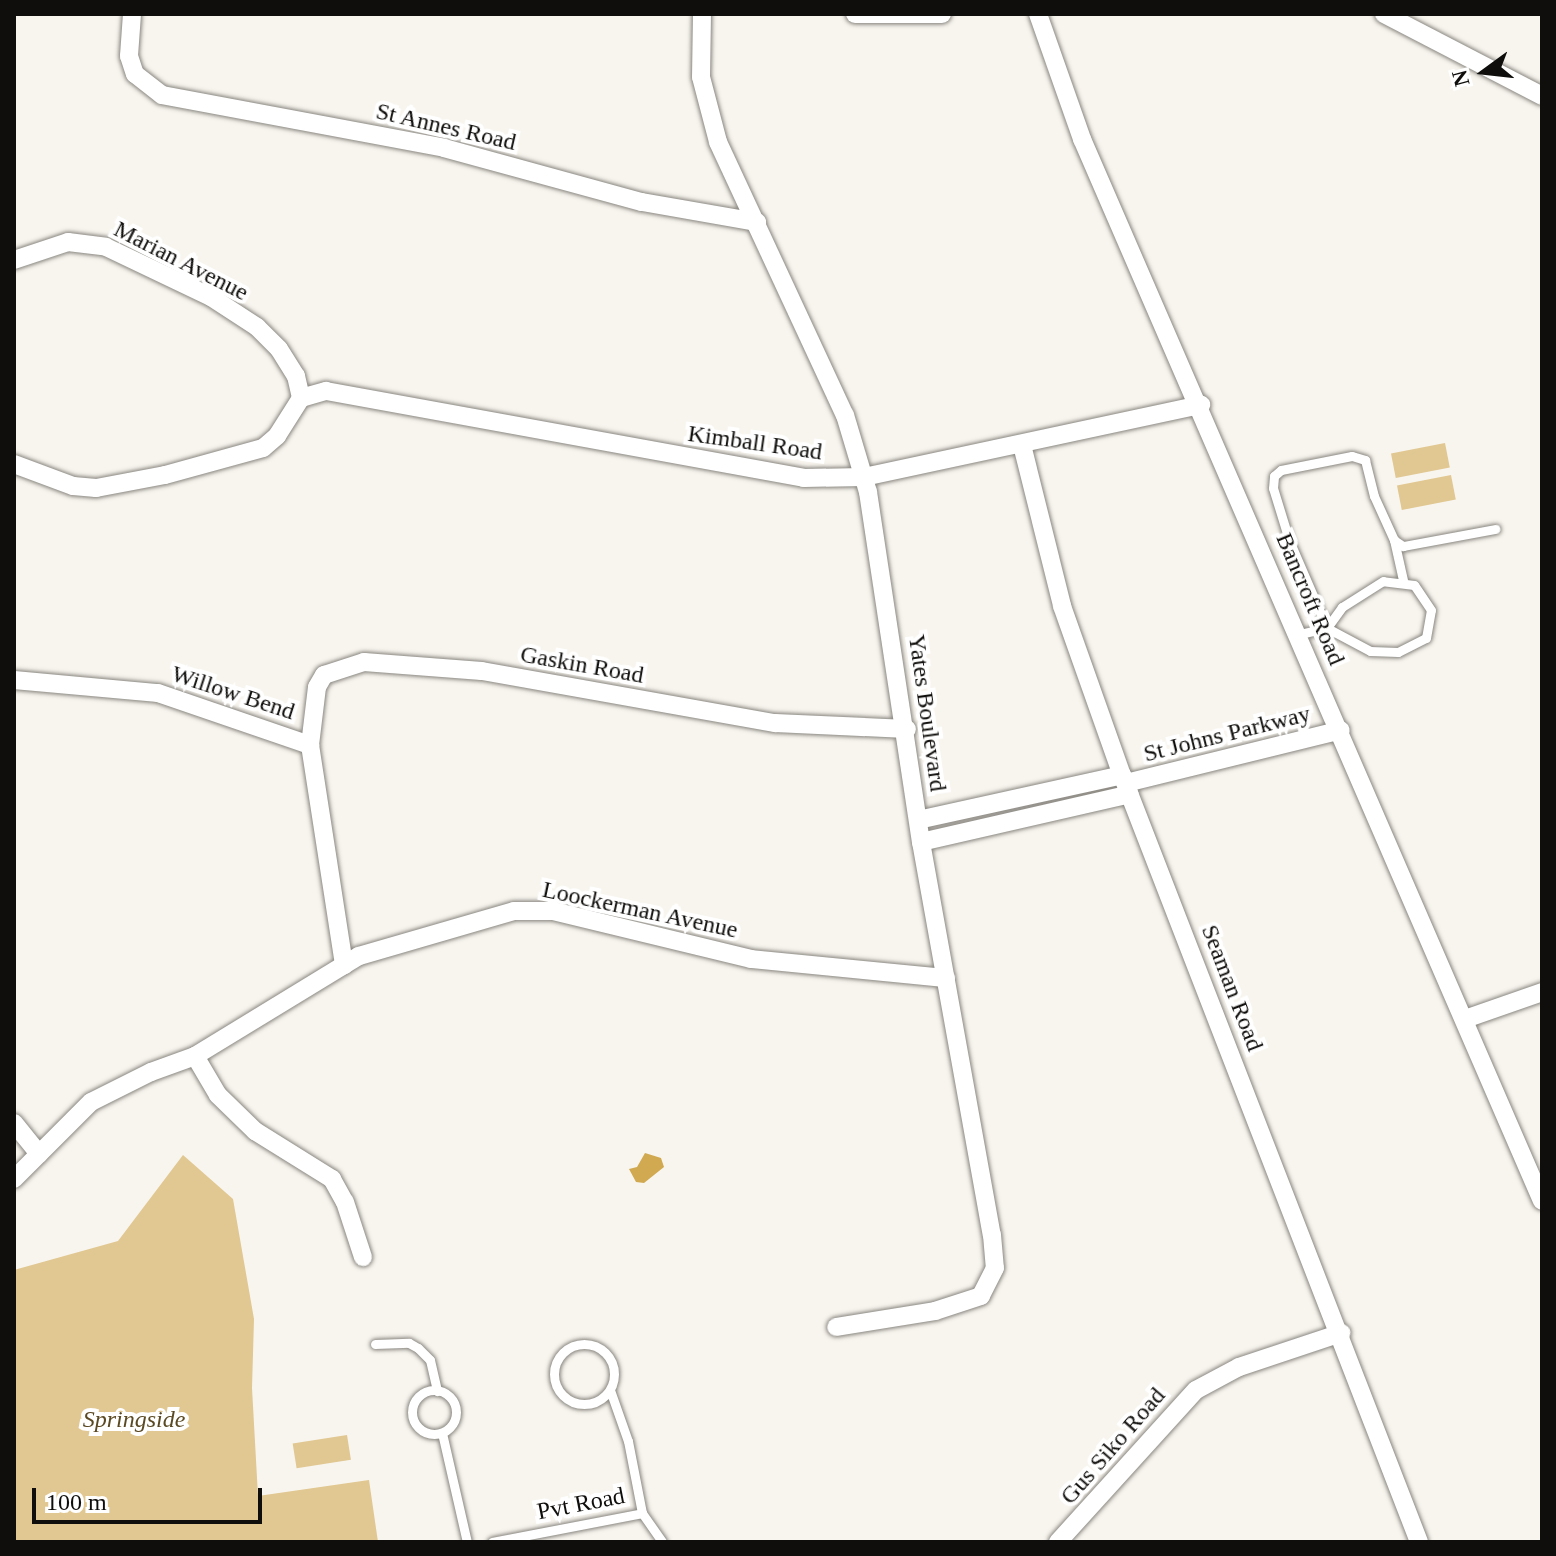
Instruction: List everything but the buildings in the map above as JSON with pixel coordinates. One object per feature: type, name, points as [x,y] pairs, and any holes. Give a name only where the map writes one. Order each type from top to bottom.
[{"type":"street","name":"St Annes Road","points":[[132,14],[133,67],[141,82],[162,95],[444,148],[642,202],[757,222]]},
{"type":"street","name":"Yates Boulevard","points":[[702,14],[706,105],[845,415],[864,477],[907,729],[921,842],[992,1235],[991,1284],[981,1296],[961,1304],[836,1327]]},
{"type":"street","points":[[855,14],[942,14]]},
{"type":"street","name":"Bancroft Road","points":[[1038,14],[1082,139],[1201,405],[1542,1201]]},
{"type":"street","points":[[1384,14],[1542,96]]},
{"type":"street","name":"Marian Avenue","points":[[14,260],[82,241],[106,247],[198,291],[257,327],[279,349],[296,376],[301,398]]},
{"type":"street","name":"Kimball Road","points":[[301,398],[326,391],[758,473],[864,477],[1201,405]]},
{"type":"street","points":[[14,464],[73,486],[96,488],[165,475],[263,448],[277,436],[301,398]]},
{"type":"street","name":"Seaman Road","points":[[1022,445],[1062,606],[1126,784],[1341,1333],[1419,1542]]},
{"type":"street","name":"Gaskin Road","points":[[310,745],[317,687],[324,675],[364,662],[482,671],[775,723],[907,729]]},
{"type":"street","name":"Willow Bend","points":[[14,680],[158,693],[310,745],[344,965]]},
{"type":"street","name":"St Johns Parkway","points":[[921,842],[1126,784],[1341,730]]},
{"type":"street","name":"St Johns Parkway","points":[[918,820],[1126,784]]},
{"type":"street","name":"Loockerman Avenue","points":[[14,1179],[102,1095],[195,1056],[344,965],[406,939],[531,909],[751,959],[946,978]]},
{"type":"street","points":[[1465,1019],[1542,992]]},
{"type":"street","points":[[195,1056],[218,1095],[273,1146],[308,1161],[332,1179],[345,1202],[363,1257]]},
{"type":"street","points":[[14,1123],[39,1154]]},
{"type":"street","name":"Gus Siko Road","points":[[1058,1542],[1196,1390],[1239,1367],[1341,1333]]},
{"type":"lane","points":[[1352,456],[1365,460],[1374,496],[1394,540],[1403,580],[1427,598],[1431,610],[1426,638],[1417,646],[1370,651],[1327,628],[1289,540],[1274,476],[1352,456]]},
{"type":"lane","points":[[1394,540],[1403,546],[1495,529]]},
{"type":"lane","points":[[1300,634],[1327,628],[1342,607],[1368,587],[1403,580]]},
{"type":"lane","points":[[375,1344],[409,1343],[418,1348],[430,1360],[437,1391]]},
{"type":"lane","points":[[610,1390],[585,1404],[566,1399],[555,1382],[556,1363],[578,1344],[598,1346],[612,1361],[610,1390],[628,1441],[642,1513]]},
{"type":"lane","points":[[437,1391],[450,1397],[456,1410],[452,1424],[442,1433],[421,1430],[412,1411],[418,1398],[437,1391]]},
{"type":"lane","points":[[442,1433],[467,1542]]},
{"type":"lane","name":"Pvt Road","points":[[492,1542],[642,1513],[662,1542]]},
{"type":"green space","points":[[1445,443],[1450,468],[1396,478],[1391,453]]},
{"type":"green space","points":[[1451,475],[1456,500],[1402,510],[1397,485]]},
{"type":"green space","name":"Springside","points":[[183,1155],[233,1199],[254,1319],[252,1388],[258,1496],[369,1480],[378,1542],[14,1542],[14,1270],[118,1241]]},
{"type":"green space","points":[[347,1435],[351,1460],[297,1468],[293,1444]]},
{"type":"shaded area","points":[[645,1153],[661,1158],[664,1167],[644,1183],[636,1182],[629,1169],[637,1167]]}]
